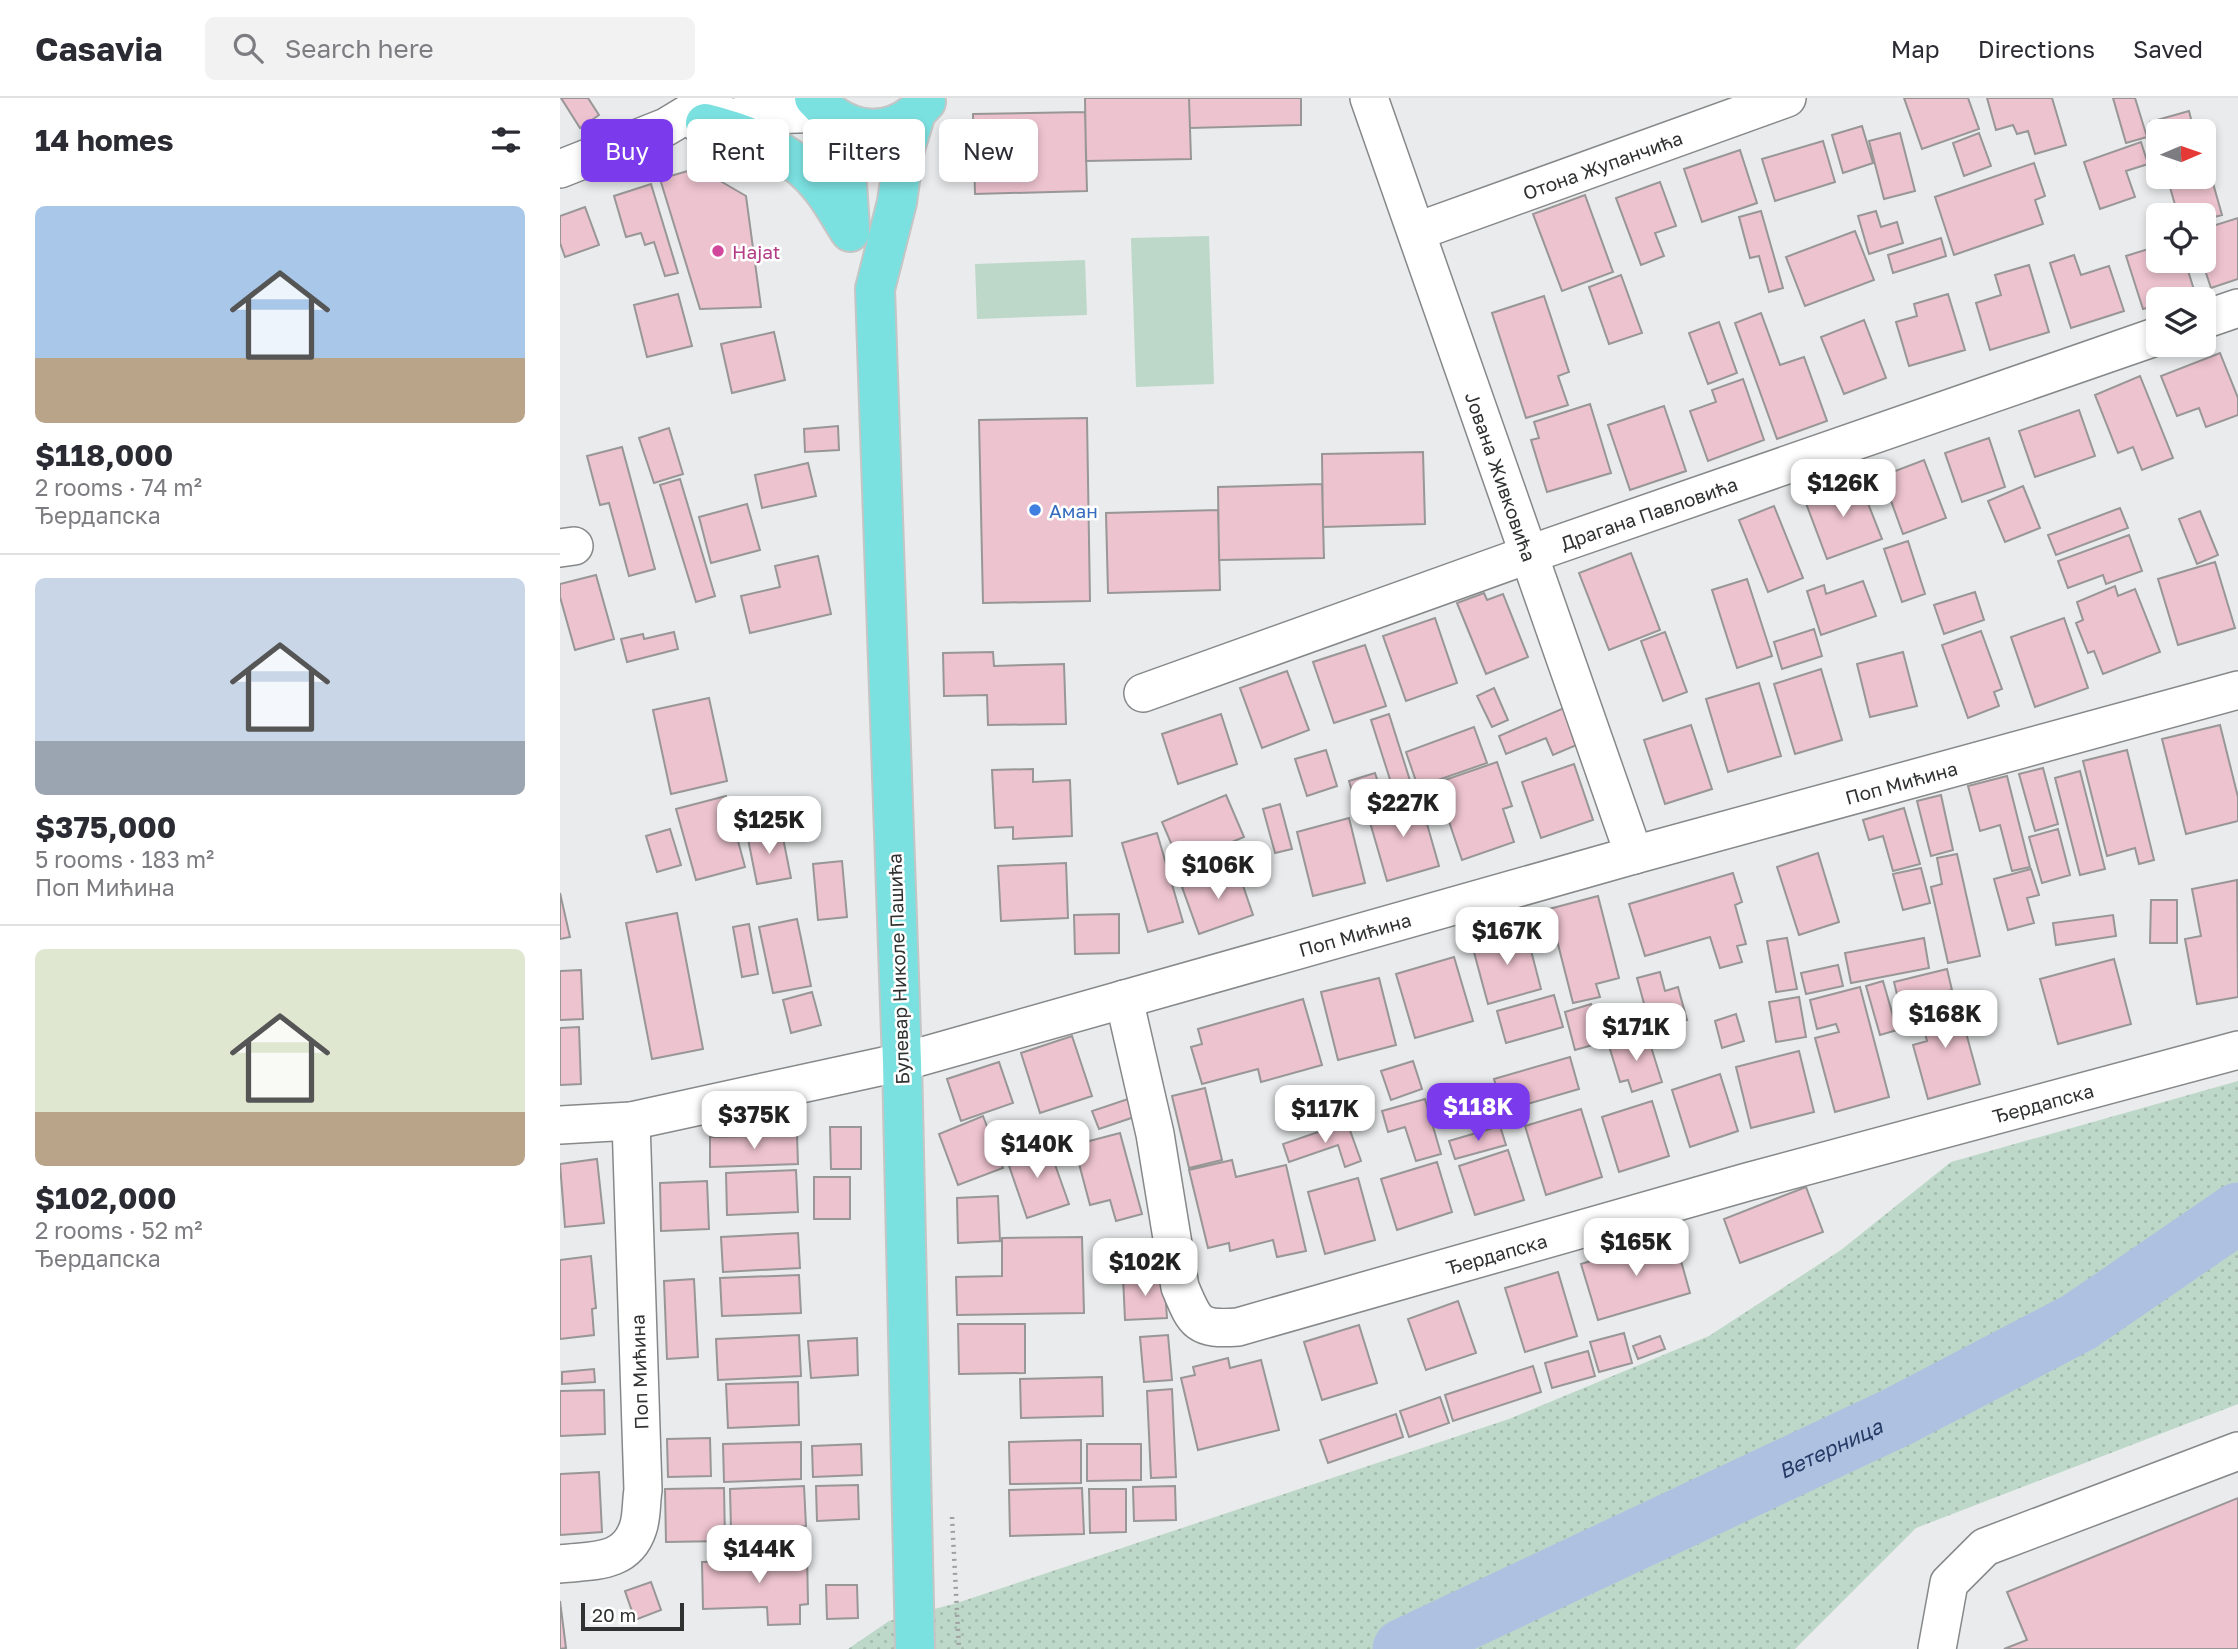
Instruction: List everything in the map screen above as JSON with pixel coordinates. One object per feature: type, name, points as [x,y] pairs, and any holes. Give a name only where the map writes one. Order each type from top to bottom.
[{"type":"main road","points":[[828,111],[862,129],[881,129],[900,124],[923,106]]},
{"type":"main road","name":"Булевар Николе Пашића","points":[[915,1649],[902,1062],[875,289],[897,202],[904,152],[923,106]]},
{"type":"main road","points":[[710,110],[743,133],[779,151],[823,188],[850,232]]},
{"type":"main road","name":"Булевар Николе Пашића","points":[[828,111],[850,232],[875,289]]},
{"type":"street","name":"Јована Живковића","points":[[1369,98],[1418,231],[1634,855]]},
{"type":"street","name":"Отона Жупанчића","points":[[1418,231],[1787,98]]},
{"type":"street","points":[[560,169],[710,110],[740,116],[828,111]]},
{"type":"street","points":[[2216,316],[2238,308]]},
{"type":"street","name":"Драгана Павловића","points":[[1143,693],[1530,554],[2146,340]]},
{"type":"street","name":"Поп Мићина","points":[[560,1125],[631,1121],[902,1062],[1634,855],[2238,690]]},
{"type":"street","name":"Ђердапска","points":[[1124,999],[1155,1134],[1180,1287],[1200,1324],[1214,1328],[1238,1327],[1733,1186],[2238,1050]]},
{"type":"street","name":"Поп Мићина","points":[[560,1564],[611,1558],[628,1548],[638,1528],[643,1490],[631,1121]]},
{"type":"street","points":[[1937,1649],[1949,1583],[1985,1547],[2238,1451]]},
{"type":"green space","points":[[1209,236],[1214,384],[1136,387],[1131,238]]},
{"type":"green space","points":[[1085,260],[1087,315],[977,319],[975,264]]},
{"type":"green space","points":[[2238,1081],[2238,1404],[1916,1528],[1795,1649],[848,1649],[889,1621],[957,1603],[1509,1419],[1709,1336],[1841,1250],[1951,1162]]},
{"type":"building","points":[[561,98],[588,98],[599,115],[593,119],[581,119],[580,128]]},
{"type":"building","points":[[1085,98],[1189,98],[1191,159],[1086,161]]},
{"type":"building","points":[[1189,98],[1301,98],[1301,125],[1190,128]]},
{"type":"building","points":[[1904,98],[1968,98],[1979,129],[1922,149]]},
{"type":"building","points":[[1987,98],[2052,98],[2066,145],[2035,154],[2028,131],[2017,134],[2013,125],[1996,130]]},
{"type":"building","points":[[2113,98],[2135,98],[2146,134],[2146,137],[2126,143]]},
{"type":"building","points":[[2189,111],[2191,119],[2161,119]]},
{"type":"building","points":[[1085,112],[1087,191],[975,194],[975,182],[1038,182],[1038,119],[973,119],[973,114]]},
{"type":"building","points":[[1862,126],[1873,163],[1843,173],[1832,135]]},
{"type":"building","points":[[1900,133],[1915,191],[1884,199],[1869,141]]},
{"type":"building","points":[[1979,133],[1991,166],[1964,176],[1953,143]]},
{"type":"building","points":[[1823,141],[1835,182],[1775,201],[1762,159]]},
{"type":"building","points":[[2141,142],[2146,158],[2146,165],[2126,171],[2135,197],[2100,209],[2084,162]]},
{"type":"building","points":[[1740,150],[1757,203],[1702,222],[1684,169]]},
{"type":"building","points":[[2034,163],[2045,196],[2035,200],[2043,224],[1954,255],[1935,197]]},
{"type":"building","name":"Hajat","points":[[687,171],[687,182],[722,182],[746,196],[761,307],[700,309],[661,182],[673,182],[673,175]]},
{"type":"building","points":[[1660,182],[1676,226],[1655,233],[1664,256],[1641,265],[1616,198]]},
{"type":"building","points":[[651,184],[678,273],[665,276],[654,242],[645,245],[641,233],[626,237],[614,196]]},
{"type":"building","points":[[2170,189],[2215,189],[2222,215],[2216,217],[2216,203],[2175,203]]},
{"type":"building","points":[[1585,195],[1613,272],[1562,291],[1533,214]]},
{"type":"building","points":[[585,207],[599,245],[565,257],[560,243],[560,216]]},
{"type":"building","points":[[1761,211],[1783,288],[1769,292],[1759,256],[1750,258],[1739,217]]},
{"type":"building","points":[[1876,211],[1881,227],[1897,222],[1903,243],[1869,254],[1858,216]]},
{"type":"building","points":[[2238,218],[2238,279],[2211,287],[2206,273],[2216,273],[2216,225]]},
{"type":"building","points":[[1855,231],[1874,280],[1805,306],[1786,257]]},
{"type":"building","points":[[1941,238],[1946,256],[1893,273],[1888,255]]},
{"type":"building","points":[[2146,250],[2146,273],[2189,273],[2193,287],[2146,287],[2146,308],[2143,309],[2126,256]]},
{"type":"building","points":[[2074,255],[2081,275],[2109,266],[2124,311],[2071,328],[2050,263]]},
{"type":"building","points":[[2029,265],[2049,332],[1990,350],[1976,303],[2001,295],[1995,275]]},
{"type":"building","points":[[1621,275],[1642,333],[1609,344],[1589,287]]},
{"type":"building","points":[[678,294],[692,346],[647,357],[634,305]]},
{"type":"building","points":[[1948,294],[1965,350],[1909,366],[1896,322],[1917,316],[1914,304]]},
{"type":"building","points":[[1544,296],[1569,372],[1558,376],[1568,405],[1526,418],[1492,313]]},
{"type":"building","points":[[1761,313],[1780,365],[1804,357],[1827,421],[1777,439],[1735,323]]},
{"type":"building","points":[[1864,320],[1886,378],[1844,394],[1821,337]]},
{"type":"building","points":[[1719,322],[1737,373],[1708,384],[1689,333]]},
{"type":"building","points":[[774,332],[785,380],[732,393],[721,344]]},
{"type":"building","points":[[2220,353],[2238,398],[2238,415],[2206,427],[2199,408],[2177,416],[2161,376],[2216,357]]},
{"type":"building","points":[[2140,376],[2173,458],[2142,470],[2133,447],[2118,453],[2095,395]]},
{"type":"building","points":[[1743,379],[1764,440],[1708,461],[1690,411],[1716,402],[1712,390]]},
{"type":"building","points":[[1590,404],[1611,473],[1547,492],[1531,440],[1539,438],[1534,422]]},
{"type":"building","points":[[1664,406],[1686,471],[1630,490],[1608,425]]},
{"type":"building","points":[[2079,410],[2095,456],[2035,477],[2019,431]]},
{"type":"building","name":"Аман","points":[[1087,418],[1090,601],[983,603],[979,420]]},
{"type":"building","points":[[838,426],[839,450],[805,452],[804,429]]},
{"type":"building","points":[[669,428],[683,474],[654,483],[639,438]]},
{"type":"building","points":[[1989,438],[2005,487],[1962,502],[1945,453]]},
{"type":"building","points":[[622,447],[655,569],[629,576],[609,503],[600,505],[587,456]]},
{"type":"building","points":[[1423,452],[1425,524],[1323,527],[1322,454]]},
{"type":"building","points":[[1924,460],[1946,518],[1903,534],[1882,476]]},
{"type":"building","points":[[808,463],[816,496],[762,508],[755,475]]},
{"type":"building","points":[[1858,478],[1882,539],[1827,559],[1804,498]]},
{"type":"building","points":[[680,479],[715,596],[696,602],[660,485]]},
{"type":"building","points":[[1322,484],[1324,558],[1219,560],[1218,487]]},
{"type":"building","points":[[2023,486],[2040,528],[2005,542],[1988,501]]},
{"type":"building","points":[[747,504],[760,550],[711,563],[699,517]]},
{"type":"building","points":[[1774,506],[1803,578],[1768,592],[1739,520]]},
{"type":"building","points":[[2120,508],[2128,528],[2056,555],[2048,535]]},
{"type":"building","points":[[1218,510],[1220,590],[1108,593],[1106,513]]},
{"type":"building","points":[[2200,511],[2218,555],[2197,564],[2179,519]]},
{"type":"building","points":[[2129,535],[2142,571],[2106,584],[2103,575],[2068,588],[2058,561]]},
{"type":"building","points":[[1908,541],[1925,594],[1902,602],[1884,549]]},
{"type":"building","points":[[1631,553],[1660,630],[1609,650],[1579,573]]},
{"type":"building","points":[[818,556],[831,614],[750,633],[741,596],[780,587],[775,566]]},
{"type":"building","points":[[2215,562],[2235,628],[2178,645],[2158,579]]},
{"type":"building","points":[[596,575],[614,639],[575,650],[560,597],[560,584]]},
{"type":"building","points":[[1747,579],[1772,656],[1737,668],[1712,590]]},
{"type":"building","points":[[1863,581],[1876,616],[1821,635],[1807,591],[1824,585],[1826,594]]},
{"type":"building","points":[[2115,586],[2118,596],[2135,589],[2160,652],[2103,674],[2094,651],[2088,653],[2076,623],[2083,620],[2077,602]]},
{"type":"building","points":[[1975,592],[1984,620],[1944,634],[1934,605]]},
{"type":"building","points":[[1484,593],[1487,600],[1503,594],[1528,657],[1486,674],[1457,603]]},
{"type":"building","points":[[1435,618],[1457,683],[1406,701],[1383,636]]},
{"type":"building","points":[[2064,618],[2088,688],[2035,707],[2011,637]]},
{"type":"building","points":[[1814,629],[1822,656],[1782,669],[1774,642]]},
{"type":"building","points":[[1981,631],[2002,689],[1994,692],[1999,706],[1968,718],[1942,645]]},
{"type":"building","points":[[674,632],[678,649],[627,662],[621,639],[643,634],[644,639]]},
{"type":"building","points":[[1665,632],[1687,692],[1663,701],[1641,641]]},
{"type":"building","points":[[1365,645],[1386,706],[1334,723],[1313,662]]},
{"type":"building","points":[[993,652],[994,666],[1064,664],[1066,724],[988,725],[987,695],[944,696],[943,653]]},
{"type":"building","points":[[1903,652],[1917,706],[1870,717],[1857,664]]},
{"type":"building","points":[[1821,669],[1842,740],[1795,754],[1774,684]]},
{"type":"building","points":[[1287,671],[1309,730],[1262,748],[1240,688]]},
{"type":"building","points":[[1759,683],[1781,756],[1728,772],[1706,699]]},
{"type":"building","points":[[1494,688],[1508,720],[1492,727],[1477,696]]},
{"type":"building","points":[[709,698],[727,781],[671,794],[653,710]]},
{"type":"building","points":[[1564,708],[1579,744],[1553,755],[1546,738],[1506,754],[1499,736]]},
{"type":"building","points":[[1221,714],[1237,764],[1178,784],[1162,734]]},
{"type":"building","points":[[1389,714],[1413,790],[1395,795],[1371,720]]},
{"type":"building","points":[[1691,725],[1712,789],[1665,804],[1644,740]]},
{"type":"building","points":[[2220,725],[2238,797],[2238,821],[2186,834],[2162,739]]},
{"type":"building","points":[[1474,727],[1487,763],[1418,787],[1406,752]]},
{"type":"building","points":[[1326,750],[1337,786],[1307,796],[1295,759]]},
{"type":"building","points":[[2127,750],[2154,860],[2139,864],[2135,848],[2107,856],[2083,761]]},
{"type":"building","points":[[1497,762],[1512,806],[1503,809],[1514,842],[1462,860],[1436,783]]},
{"type":"building","points":[[1574,764],[1593,820],[1541,838],[1522,782]]},
{"type":"building","points":[[2043,768],[2058,824],[2035,831],[2019,774]]},
{"type":"building","points":[[1033,769],[1033,782],[1070,780],[1072,836],[1013,839],[1013,827],[995,828],[992,770]]},
{"type":"building","points":[[2080,771],[2105,869],[2080,875],[2055,778]]},
{"type":"building","points":[[1375,773],[1384,801],[1357,809],[1349,781]]},
{"type":"building","points":[[2007,776],[2030,867],[2012,871],[2000,825],[1980,831],[1968,786]]},
{"type":"building","points":[[1226,795],[1244,837],[1180,864],[1162,822]]},
{"type":"building","points":[[1941,795],[1953,850],[1931,856],[1917,801]]},
{"type":"building","points":[[726,796],[745,867],[696,880],[676,809]]},
{"type":"building","points":[[1419,796],[1439,866],[1387,881],[1367,812]]},
{"type":"building","points":[[1280,804],[1292,849],[1275,853],[1263,809]]},
{"type":"building","points":[[1904,808],[1920,864],[1893,871],[1883,836],[1869,840],[1863,820]]},
{"type":"building","points":[[1349,818],[1365,883],[1313,896],[1297,832]]},
{"type":"building","points":[[781,828],[791,878],[757,884],[747,834]]},
{"type":"building","points":[[670,829],[681,865],[657,872],[646,836]]},
{"type":"building","points":[[2058,829],[2070,875],[2042,883],[2029,837]]},
{"type":"building","points":[[1157,833],[1183,922],[1148,932],[1122,843]]},
{"type":"building","points":[[1818,853],[1839,922],[1799,935],[1777,867]]},
{"type":"building","points":[[1957,854],[1980,956],[1948,963],[1931,887],[1942,884],[1937,858]]},
{"type":"building","points":[[842,861],[847,917],[818,920],[813,864]]},
{"type":"building","points":[[1066,863],[1068,918],[1001,921],[998,866]]},
{"type":"building","points":[[1237,868],[1253,915],[1199,934],[1182,887]]},
{"type":"building","points":[[1921,868],[1930,903],[1903,910],[1893,874]]},
{"type":"building","points":[[2031,869],[2039,895],[2027,898],[2034,923],[2008,930],[1994,879]]},
{"type":"building","points":[[1733,873],[1742,902],[1735,905],[1746,944],[1737,946],[1742,962],[1720,968],[1710,937],[1645,956],[1629,904]]},
{"type":"building","points":[[2237,880],[2238,997],[2197,1004],[2185,939],[2201,936],[2192,889]]},
{"type":"building","points":[[560,893],[570,937],[560,939]]},
{"type":"building","points":[[1598,896],[1619,978],[1596,984],[1600,997],[1573,1003],[1549,909]]},
{"type":"building","points":[[2151,900],[2177,900],[2177,943],[2150,943]]},
{"type":"building","points":[[677,913],[703,1049],[652,1059],[626,923]]},
{"type":"building","points":[[1119,914],[1119,953],[1075,954],[1074,915]]},
{"type":"building","points":[[2113,915],[2116,936],[2056,945],[2053,923]]},
{"type":"building","points":[[797,919],[811,986],[773,993],[759,927]]},
{"type":"building","points":[[749,924],[758,974],[742,977],[733,927]]},
{"type":"building","points":[[1526,931],[1541,989],[1488,1004],[1472,945]]},
{"type":"building","points":[[1787,938],[1797,989],[1776,992],[1767,941]]},
{"type":"building","points":[[1924,938],[1929,968],[1851,983],[1845,953]]},
{"type":"building","points":[[1454,957],[1473,1021],[1415,1038],[1396,974]]},
{"type":"building","points":[[2114,959],[2131,1024],[2058,1044],[2040,979]]},
{"type":"building","points":[[1838,965],[1843,986],[1806,994],[1801,973]]},
{"type":"building","points":[[1947,969],[1952,990],[1899,1003],[1894,982]]},
{"type":"building","points":[[581,970],[583,1019],[560,1020],[560,971]]},
{"type":"building","points":[[1660,972],[1665,991],[1678,987],[1687,1020],[1651,1029],[1637,978]]},
{"type":"building","points":[[1379,978],[1396,1045],[1338,1060],[1321,992]]},
{"type":"building","points":[[1883,981],[1897,1030],[1880,1035],[1866,986]]},
{"type":"building","points":[[1860,987],[1889,1097],[1835,1112],[1815,1038],[1839,1032],[1836,1024],[1817,1029],[1810,1000]]},
{"type":"building","points":[[812,992],[821,1025],[791,1033],[783,1000]]},
{"type":"building","points":[[1554,995],[1563,1027],[1506,1043],[1497,1011]]},
{"type":"building","points":[[1956,996],[1980,1084],[1928,1099],[1913,1045],[1927,1041],[1918,1006]]},
{"type":"building","points":[[1799,997],[1806,1037],[1776,1042],[1769,1002]]},
{"type":"building","points":[[1303,999],[1322,1065],[1261,1082],[1258,1069],[1202,1084],[1191,1047],[1202,1044],[1198,1029]]},
{"type":"building","points":[[1591,1004],[1595,1018],[1608,1014],[1614,1039],[1575,1050],[1565,1012]]},
{"type":"building","points":[[1736,1014],[1744,1041],[1722,1048],[1715,1021]]},
{"type":"building","points":[[579,1027],[581,1084],[560,1085],[560,1028]]},
{"type":"building","points":[[1647,1034],[1662,1082],[1632,1092],[1628,1080],[1620,1082],[1609,1046]]},
{"type":"building","points":[[1072,1036],[1092,1096],[1040,1113],[1021,1053]]},
{"type":"building","points":[[1799,1051],[1814,1112],[1751,1128],[1736,1067]]},
{"type":"building","points":[[1570,1057],[1579,1089],[1503,1111],[1494,1079]]},
{"type":"building","points":[[1413,1061],[1422,1089],[1391,1100],[1381,1071]]},
{"type":"building","points":[[999,1062],[1013,1103],[961,1121],[947,1079]]},
{"type":"building","points":[[1720,1074],[1738,1131],[1690,1147],[1672,1090]]},
{"type":"building","points":[[1205,1088],[1222,1160],[1189,1168],[1172,1096]]},
{"type":"building","points":[[1137,1096],[1143,1114],[1099,1129],[1092,1111]]},
{"type":"building","points":[[1425,1099],[1441,1154],[1416,1161],[1405,1127],[1388,1132],[1382,1111]]},
{"type":"building","points":[[1652,1101],[1669,1156],[1619,1172],[1602,1117]]},
{"type":"building","points":[[1581,1109],[1602,1177],[1546,1195],[1525,1126]]},
{"type":"building","points":[[983,1116],[1003,1168],[958,1185],[939,1134]]},
{"type":"building","points":[[1347,1122],[1361,1161],[1345,1167],[1338,1145],[1289,1162],[1283,1144]]},
{"type":"building","points":[[1500,1126],[1506,1145],[1455,1159],[1449,1141]]},
{"type":"building","points":[[830,1127],[861,1127],[861,1169],[831,1169]]},
{"type":"building","points":[[1120,1133],[1142,1214],[1116,1221],[1110,1200],[1090,1205],[1074,1145]]},
{"type":"building","points":[[797,1135],[798,1164],[710,1167],[710,1137]]},
{"type":"building","points":[[1047,1142],[1069,1204],[1027,1218],[1006,1157]]},
{"type":"building","points":[[1508,1150],[1524,1200],[1475,1215],[1459,1166]]},
{"type":"building","points":[[597,1159],[604,1223],[565,1227],[560,1164]]},
{"type":"building","points":[[1232,1160],[1236,1177],[1286,1165],[1306,1251],[1277,1257],[1273,1240],[1230,1251],[1229,1243],[1208,1248],[1189,1170]]},
{"type":"building","points":[[1437,1162],[1452,1212],[1397,1230],[1381,1179]]},
{"type":"building","points":[[796,1170],[798,1212],[727,1215],[726,1173]]},
{"type":"building","points":[[814,1177],[850,1177],[850,1219],[814,1219]]},
{"type":"building","points":[[1358,1178],[1375,1240],[1325,1254],[1308,1192]]},
{"type":"building","points":[[707,1181],[709,1229],[661,1231],[660,1183]]},
{"type":"building","points":[[1806,1187],[1823,1232],[1740,1263],[1724,1219]]},
{"type":"building","points":[[998,1196],[1000,1241],[958,1243],[957,1198]]},
{"type":"building","points":[[798,1233],[800,1268],[723,1272],[721,1237]]},
{"type":"building","points":[[1674,1236],[1690,1293],[1598,1320],[1581,1264]]},
{"type":"building","points":[[1082,1237],[1084,1313],[957,1315],[956,1277],[1002,1276],[1002,1238]]},
{"type":"building","points":[[591,1256],[596,1308],[592,1309],[594,1335],[560,1339],[560,1260]]},
{"type":"building","points":[[1558,1272],[1577,1336],[1525,1352],[1505,1288]]},
{"type":"building","points":[[799,1275],[801,1313],[722,1316],[720,1278]]},
{"type":"building","points":[[1164,1275],[1167,1318],[1125,1320],[1123,1277]]},
{"type":"building","points":[[694,1279],[698,1357],[667,1359],[664,1281]]},
{"type":"building","points":[[1458,1301],[1476,1353],[1426,1370],[1408,1319]]},
{"type":"building","points":[[958,1324],[1025,1324],[1025,1373],[959,1374]]},
{"type":"building","points":[[1359,1325],[1377,1383],[1322,1400],[1304,1342]]},
{"type":"building","points":[[1624,1333],[1632,1363],[1599,1372],[1590,1342]]},
{"type":"building","points":[[799,1335],[801,1376],[718,1380],[716,1339]]},
{"type":"building","points":[[1168,1335],[1172,1380],[1144,1382],[1140,1337]]},
{"type":"building","points":[[1660,1336],[1665,1349],[1638,1359],[1633,1346]]},
{"type":"building","points":[[857,1338],[858,1375],[811,1378],[808,1341]]},
{"type":"building","points":[[1588,1351],[1595,1376],[1552,1388],[1545,1363]]},
{"type":"building","points":[[1228,1358],[1230,1368],[1261,1360],[1279,1430],[1198,1450],[1181,1378],[1195,1375],[1193,1367]]},
{"type":"building","points":[[1533,1366],[1541,1392],[1453,1421],[1445,1395]]},
{"type":"building","points":[[594,1369],[595,1382],[562,1384],[562,1372]]},
{"type":"building","points":[[1102,1377],[1103,1416],[1021,1418],[1020,1379]]},
{"type":"building","points":[[798,1382],[799,1425],[728,1428],[726,1384]]},
{"type":"building","points":[[1172,1389],[1176,1477],[1151,1478],[1147,1391]]},
{"type":"building","points":[[604,1390],[605,1434],[560,1436],[560,1391]]},
{"type":"building","points":[[1440,1397],[1449,1423],[1409,1437],[1400,1411]]},
{"type":"building","points":[[1396,1414],[1403,1437],[1328,1463],[1320,1440]]},
{"type":"building","points":[[710,1438],[711,1476],[668,1477],[667,1439]]},
{"type":"building","points":[[1081,1440],[1081,1483],[1010,1484],[1009,1442]]},
{"type":"building","points":[[801,1442],[801,1479],[724,1482],[723,1444]]},
{"type":"building","points":[[861,1444],[862,1475],[813,1477],[812,1446]]},
{"type":"building","points":[[1087,1444],[1141,1444],[1141,1480],[1087,1481]]},
{"type":"building","points":[[599,1472],[602,1532],[560,1535],[560,1474]]},
{"type":"building","points":[[858,1485],[859,1519],[817,1521],[816,1486]]},
{"type":"building","points":[[804,1486],[806,1526],[731,1529],[730,1489]]},
{"type":"building","points":[[1175,1486],[1176,1520],[1134,1521],[1133,1487]]},
{"type":"building","points":[[724,1488],[725,1541],[666,1542],[665,1489]]},
{"type":"building","points":[[1082,1488],[1084,1534],[1010,1536],[1009,1490]]},
{"type":"building","points":[[1089,1489],[1126,1489],[1126,1532],[1090,1533]]},
{"type":"building","points":[[2238,1498],[2238,1649],[2004,1649],[2027,1640],[2007,1592]]},
{"type":"building","points":[[807,1553],[808,1604],[800,1605],[800,1624],[768,1625],[767,1607],[703,1609],[702,1562],[738,1561],[738,1555]]},
{"type":"building","points":[[651,1582],[661,1610],[635,1620],[625,1591]]},
{"type":"building","points":[[826,1585],[857,1585],[858,1618],[827,1619]]},
{"type":"building","points":[[560,1601],[566,1648],[560,1649]]},
{"type":"waterway","name":"Ветерница","points":[[1403,1649],[1897,1417],[2079,1322],[2238,1213]]},
{"type":"place","name":"Hajat","points":[[718,251]]},
{"type":"place","name":"Аман","points":[[1035,510]]}]
